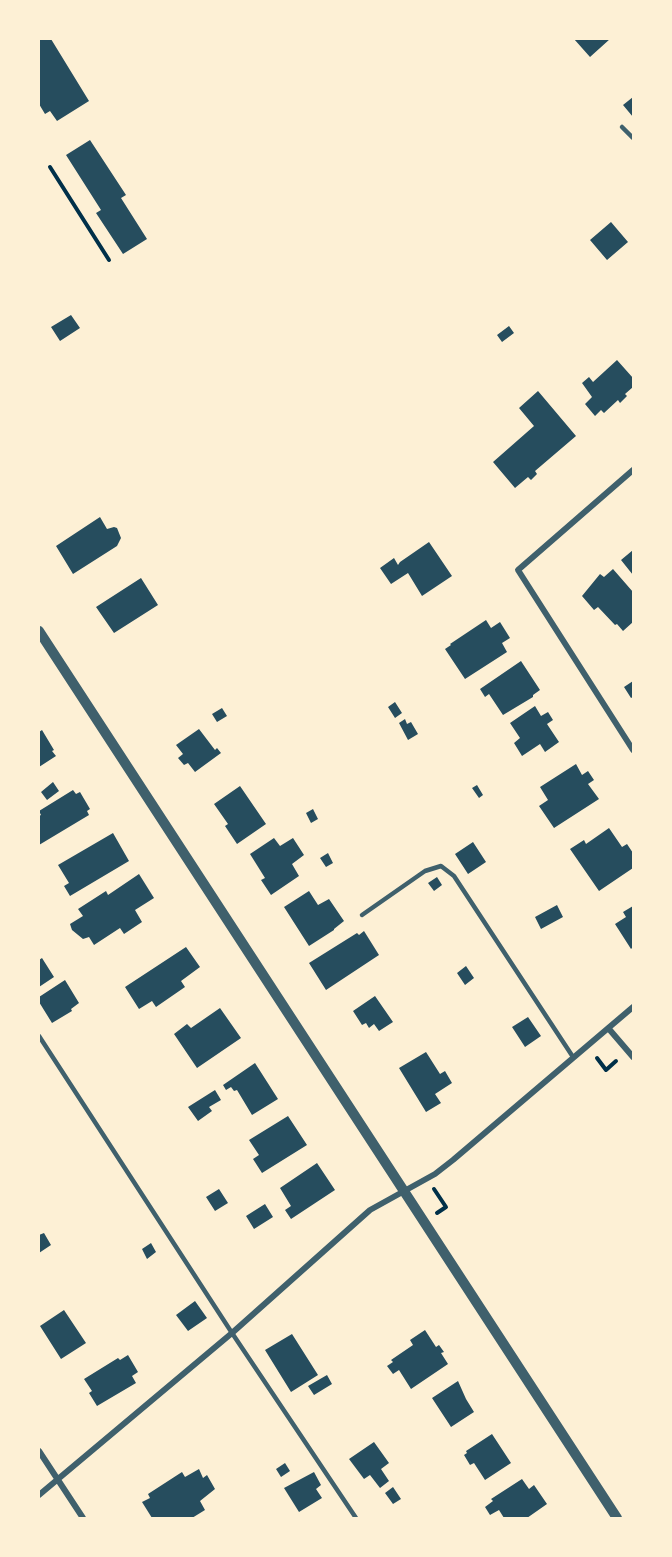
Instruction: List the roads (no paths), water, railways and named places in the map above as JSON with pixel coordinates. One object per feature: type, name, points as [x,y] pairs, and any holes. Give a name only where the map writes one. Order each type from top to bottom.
[{"type":"street","points":[[633,470],[518,570],[631,741],[633,750]]},
{"type":"street","points":[[39,631],[617,1518]]},
{"type":"street","points":[[39,1495],[232,1333],[370,1210],[435,1174],[453,1161],[633,1007]]},
{"type":"street","points":[[609,1029],[633,1057]]},
{"type":"street","points":[[39,1451],[82,1518]]},
{"type":"lane","points":[[622,127],[633,138]]},
{"type":"lane","points":[[362,915],[425,871],[441,866],[454,876],[573,1057]]},
{"type":"lane","points":[[39,1036],[232,1333],[356,1518]]}]
